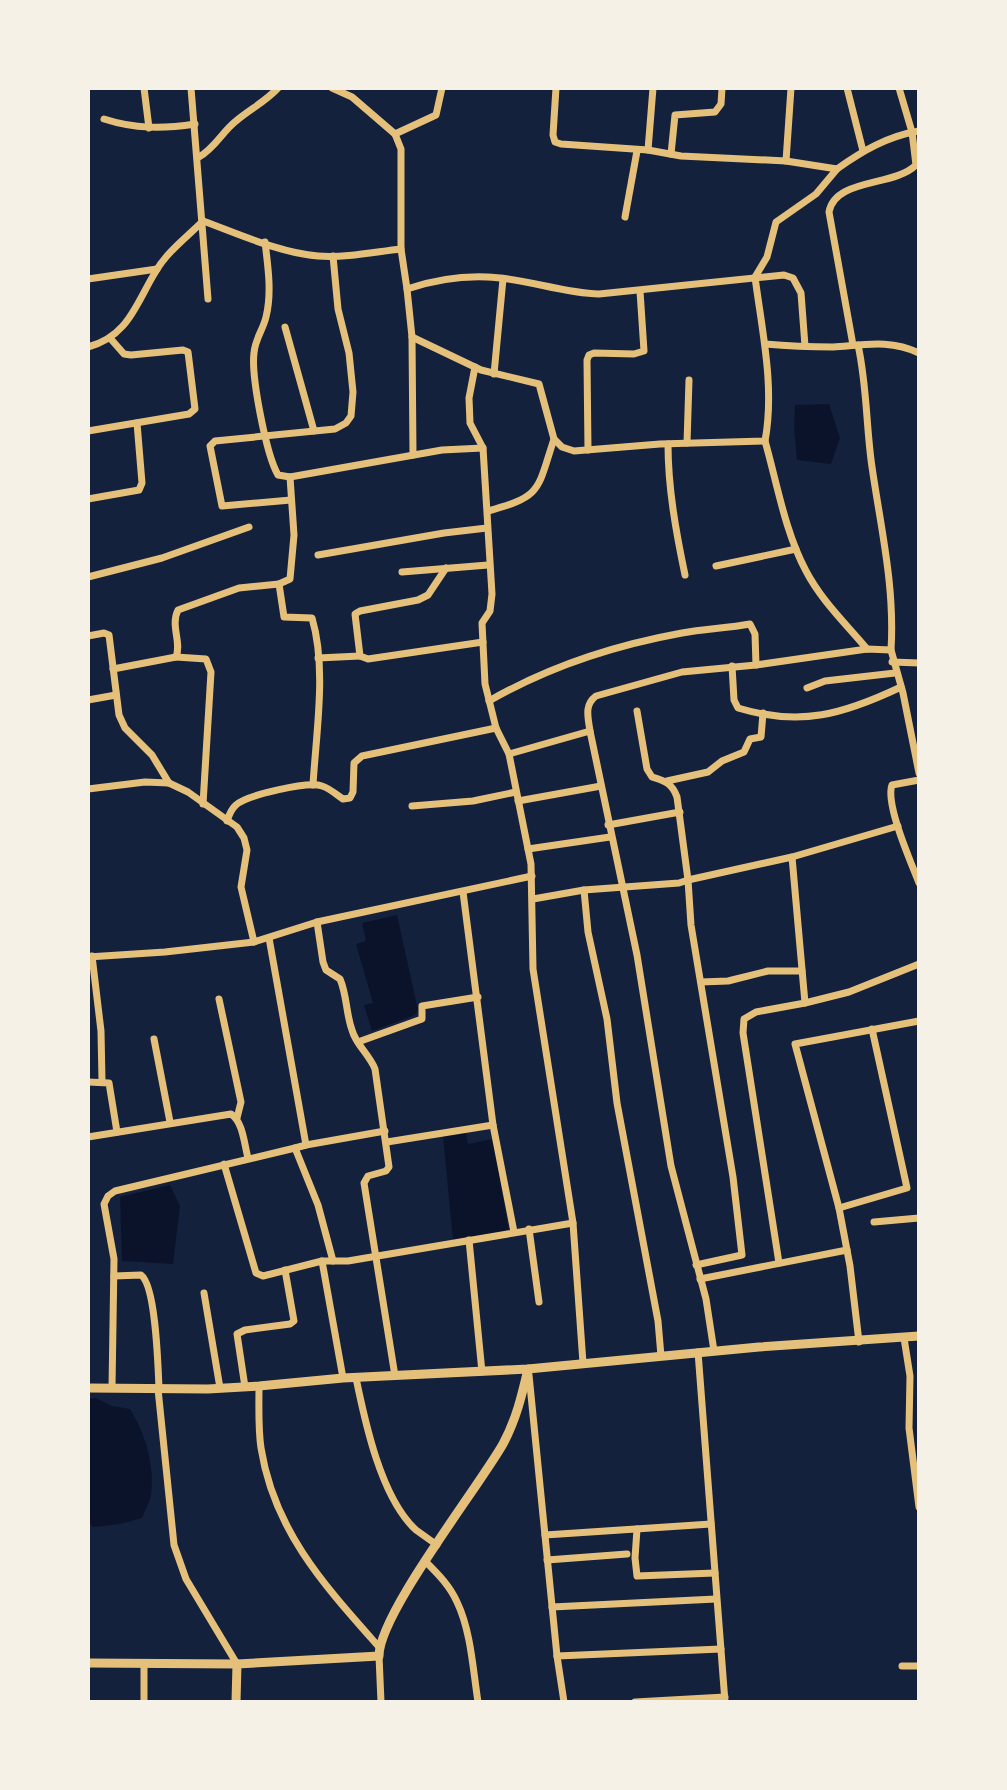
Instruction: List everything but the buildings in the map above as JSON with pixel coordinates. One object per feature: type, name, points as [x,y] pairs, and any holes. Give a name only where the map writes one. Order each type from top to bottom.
[{"type":"street","points":[[144,88],[149,128]]},
{"type":"street","points":[[191,88],[199,157],[208,299]]},
{"type":"street","points":[[199,157],[208,152],[233,123],[278,88]]},
{"type":"street","points":[[332,88],[352,97],[395,134],[401,149],[401,249],[412,337],[413,455]]},
{"type":"street","points":[[395,134],[436,115],[442,88]]},
{"type":"street","points":[[556,88],[553,135],[555,142],[561,144],[786,161],[837,169]]},
{"type":"street","points":[[648,150],[653,88]]},
{"type":"street","points":[[671,154],[675,115],[715,112],[721,104],[722,88]]},
{"type":"street","points":[[786,161],[791,88]]},
{"type":"street","points":[[847,88],[863,151]]},
{"type":"street","points":[[899,88],[915,131],[917,158],[913,169],[839,193],[831,201],[829,212],[864,371],[872,468],[887,550],[893,611],[892,662],[901,687],[919,770]]},
{"type":"street","points":[[104,119],[149,128],[195,124]]},
{"type":"street","points":[[867,649],[815,586],[796,549],[765,441],[768,424],[765,344],[755,277],[767,257],[776,222],[816,194],[837,169],[863,151],[915,131]]},
{"type":"street","points":[[625,217],[637,151]]},
{"type":"street","points":[[203,221],[317,256],[401,249]]},
{"type":"street","points":[[88,347],[110,338],[132,318],[157,269],[203,221]]},
{"type":"street","points":[[265,242],[268,298],[253,356],[272,465],[278,475],[290,477],[442,450],[483,448]]},
{"type":"street","points":[[291,500],[225,507],[220,503],[210,446],[212,442],[335,429],[351,416],[352,371],[338,309],[333,256]]},
{"type":"street","points":[[88,279],[157,269]]},
{"type":"street","points":[[407,289],[464,278],[503,279],[574,293],[640,291],[784,275],[793,278],[801,293],[805,346]]},
{"type":"street","points":[[494,374],[503,279]]},
{"type":"street","points":[[588,450],[587,360],[594,353],[634,354],[644,351],[640,291]]},
{"type":"street","points":[[285,327],[314,431]]},
{"type":"street","points":[[412,337],[475,367],[539,384],[554,439],[562,447],[574,451],[765,441]]},
{"type":"street","points":[[88,431],[189,414],[195,409],[188,352],[124,354],[110,338]]},
{"type":"street","points":[[765,344],[888,343],[919,353]]},
{"type":"street","points":[[475,367],[469,398],[470,423],[483,448],[492,594],[490,611],[482,623],[485,684],[496,728],[509,754],[532,876],[533,969],[573,1223],[583,1363]]},
{"type":"street","points":[[687,443],[689,380]]},
{"type":"street","points":[[88,499],[139,490],[142,483],[137,423]]},
{"type":"street","points":[[488,511],[528,499],[538,487],[554,439]]},
{"type":"street","points":[[668,444],[668,467],[685,575]]},
{"type":"street","points":[[176,657],[178,645],[174,623],[178,610],[239,588],[279,584],[290,579],[294,535],[290,477]]},
{"type":"street","points":[[88,577],[162,558],[249,527]]},
{"type":"street","points":[[318,555],[457,530],[487,528]]},
{"type":"street","points":[[716,566],[796,549]]},
{"type":"street","points":[[402,572],[488,565]]},
{"type":"street","points":[[360,656],[355,614],[428,595],[446,568]]},
{"type":"street","points":[[279,584],[284,617],[312,618],[317,635],[313,785]]},
{"type":"street","points":[[489,701],[521,683],[607,651],[684,632],[750,624],[755,634],[756,665]]},
{"type":"street","points":[[88,636],[109,635],[119,715],[125,728],[152,755],[169,783],[237,827],[244,838],[247,850],[241,887],[254,942]]},
{"type":"street","points":[[318,658],[360,656],[368,659],[483,642]]},
{"type":"street","points":[[714,1351],[669,1154],[637,955],[610,837],[587,708],[596,696],[682,672],[867,649],[891,650]]},
{"type":"street","points":[[113,669],[176,657],[206,659],[211,672],[203,804]]},
{"type":"street","points":[[892,662],[919,663]]},
{"type":"street","points":[[732,666],[735,705],[742,710],[763,713],[804,717],[837,713],[858,708],[901,687]]},
{"type":"street","points":[[807,688],[825,681],[895,673]]},
{"type":"street","points":[[88,700],[116,695]]},
{"type":"street","points":[[637,711],[647,769],[652,777],[667,781],[674,787],[680,812],[691,925],[733,1177],[742,1255],[696,1265]]},
{"type":"street","points":[[667,781],[708,772],[722,761],[744,752],[750,739],[761,737],[763,713]]},
{"type":"street","points":[[227,821],[233,807],[243,800],[313,785],[322,786],[343,799],[350,798],[354,763],[362,756],[496,728]]},
{"type":"street","points":[[509,754],[590,731]]},
{"type":"street","points":[[919,780],[892,785],[890,791],[898,826],[919,883]]},
{"type":"street","points":[[88,789],[145,782],[169,783]]},
{"type":"street","points":[[412,806],[601,786]]},
{"type":"street","points":[[608,825],[680,812]]},
{"type":"street","points":[[533,899],[584,890],[679,883],[792,857],[898,826]]},
{"type":"street","points":[[528,849],[610,837]]},
{"type":"street","points":[[792,857],[805,1003]]},
{"type":"street","points":[[102,1081],[99,998],[90,956],[254,942],[317,922],[532,876]]},
{"type":"street","points":[[584,890],[588,932],[607,1019],[617,1103],[658,1321],[661,1356]]},
{"type":"street","points":[[463,892],[493,1125],[514,1232]]},
{"type":"street","points":[[317,922],[326,970],[340,979],[351,1028],[375,1069],[389,1167],[386,1171],[368,1176],[364,1183],[395,1376]]},
{"type":"street","points":[[269,938],[306,1145]]},
{"type":"street","points":[[779,1263],[743,1033],[744,1019],[756,1012],[849,992],[919,964]]},
{"type":"street","points":[[701,982],[728,981],[768,971],[802,971]]},
{"type":"street","points":[[358,1042],[422,1019],[422,1006],[478,997]]},
{"type":"street","points":[[219,999],[241,1102],[237,1118],[248,1158]]},
{"type":"street","points":[[859,1342],[839,1208],[795,1044],[919,1021]]},
{"type":"street","points":[[839,1208],[907,1188],[872,1029]]},
{"type":"street","points":[[154,1039],[170,1122]]},
{"type":"street","points":[[88,1082],[109,1083],[117,1132]]},
{"type":"street","points":[[88,1137],[222,1114],[237,1118]]},
{"type":"street","points":[[387,1142],[493,1125]]},
{"type":"street","points":[[112,1388],[114,1276],[104,1204],[108,1196],[115,1191],[248,1158],[385,1131]]},
{"type":"street","points":[[295,1148],[318,1205],[333,1261]]},
{"type":"street","points":[[224,1164],[256,1273],[263,1276],[322,1261],[377,1256],[573,1223]]},
{"type":"street","points":[[874,1222],[919,1218]]},
{"type":"street","points":[[529,1229],[539,1302]]},
{"type":"street","points":[[469,1240],[482,1372]]},
{"type":"street","points":[[700,1279],[847,1250]]},
{"type":"street","points":[[322,1261],[343,1378]]},
{"type":"street","points":[[245,1387],[237,1334],[294,1321],[285,1270]]},
{"type":"street","points":[[114,1276],[141,1275],[148,1282],[174,1545],[186,1579],[237,1664],[236,1702]]},
{"type":"street","points":[[204,1293],[220,1388]]},
{"type":"street","points":[[88,1388],[245,1387],[343,1378],[528,1369],[698,1352],[919,1336]]},
{"type":"street","points":[[904,1338],[910,1376],[909,1428],[919,1507]]},
{"type":"street","points":[[635,1702],[725,1700],[698,1352]]},
{"type":"street","points":[[528,1369],[564,1702]]},
{"type":"street","points":[[381,1702],[379,1651],[399,1604],[511,1428],[528,1369]]},
{"type":"street","points":[[356,1378],[368,1435],[397,1503],[414,1528],[437,1545]]},
{"type":"street","points":[[259,1386],[261,1449],[271,1491],[291,1538],[379,1651]]},
{"type":"street","points":[[545,1535],[711,1524]]},
{"type":"street","points":[[637,1529],[637,1576],[715,1573]]},
{"type":"street","points":[[547,1560],[627,1554]]},
{"type":"street","points":[[426,1562],[446,1583],[458,1604],[478,1702]]},
{"type":"street","points":[[552,1607],[716,1599]]},
{"type":"street","points":[[557,1656],[721,1649]]},
{"type":"street","points":[[88,1663],[237,1664],[379,1651]]},
{"type":"street","points":[[144,1664],[144,1702]]},
{"type":"street","points":[[902,1666],[919,1666]]},
{"type":"water","points":[[829,404],[840,438],[831,464],[797,460],[795,405]]},
{"type":"water","points":[[397,915],[418,1010],[415,1015],[372,1031],[364,1005],[373,1003],[356,944],[366,941],[362,923]]},
{"type":"water","points":[[466,1132],[468,1144],[493,1139],[509,1232],[453,1241],[443,1135]]},
{"type":"water","points":[[170,1185],[180,1206],[173,1264],[122,1261],[120,1197]]},
{"type":"water","points":[[96,1398],[112,1406],[130,1409],[148,1450],[152,1483],[142,1518],[93,1527],[88,1521],[88,1399]]}]
